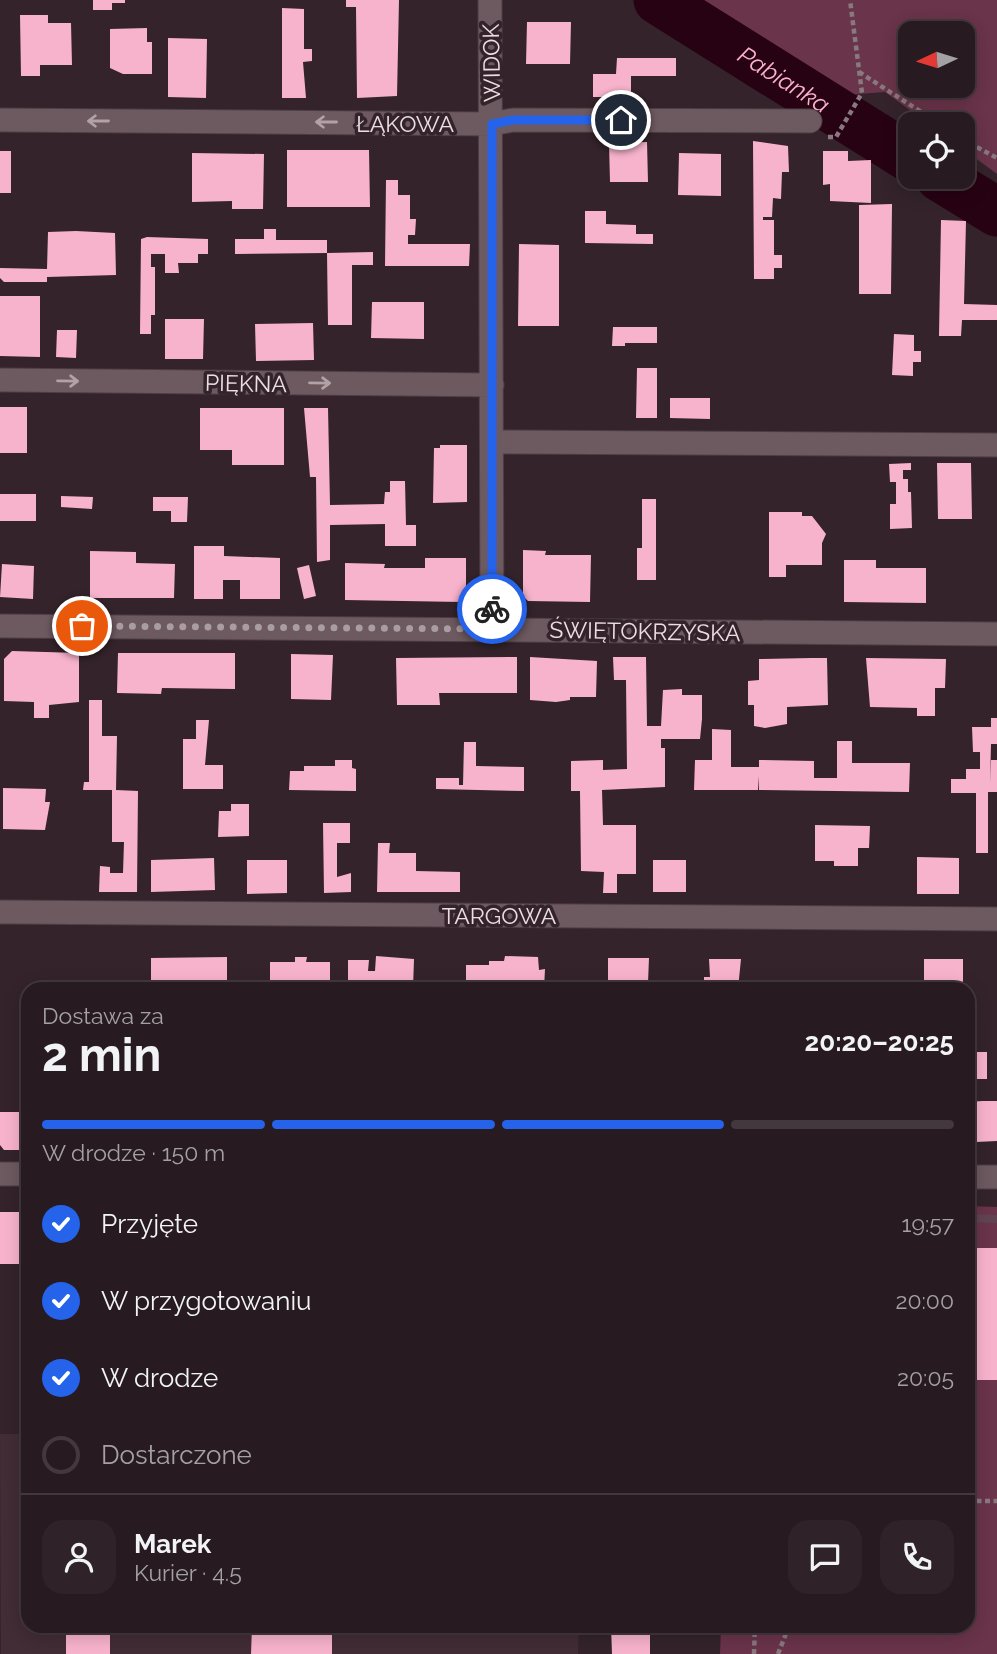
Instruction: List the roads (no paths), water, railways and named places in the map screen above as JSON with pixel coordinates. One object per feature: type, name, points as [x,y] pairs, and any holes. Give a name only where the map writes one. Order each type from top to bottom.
[{"type":"street","name":"WIDOK","points":[[490,0],[492,629]]},
{"type":"street","name":"ŁĄKOWA","points":[[0,120],[492,124],[513,120],[810,121]]},
{"type":"street","name":"PIĘKNA","points":[[0,380],[492,385]]},
{"type":"street","points":[[492,442],[997,445]]},
{"type":"street","name":"ŚWIĘTOKRZYSKA","points":[[0,626],[997,634]]},
{"type":"street","name":"TARGOWA","points":[[0,912],[997,919]]},
{"type":"street","points":[[0,1174],[21,1174]]},
{"type":"street","points":[[975,1177],[997,1177]]},
{"type":"waterway","name":"Pabianka","points":[[658,0],[898,150]]},
{"type":"waterway","name":"Pabianka","points":[[960,189],[997,212]]},
{"type":"waterway","points":[[975,1218],[997,1219]]}]
